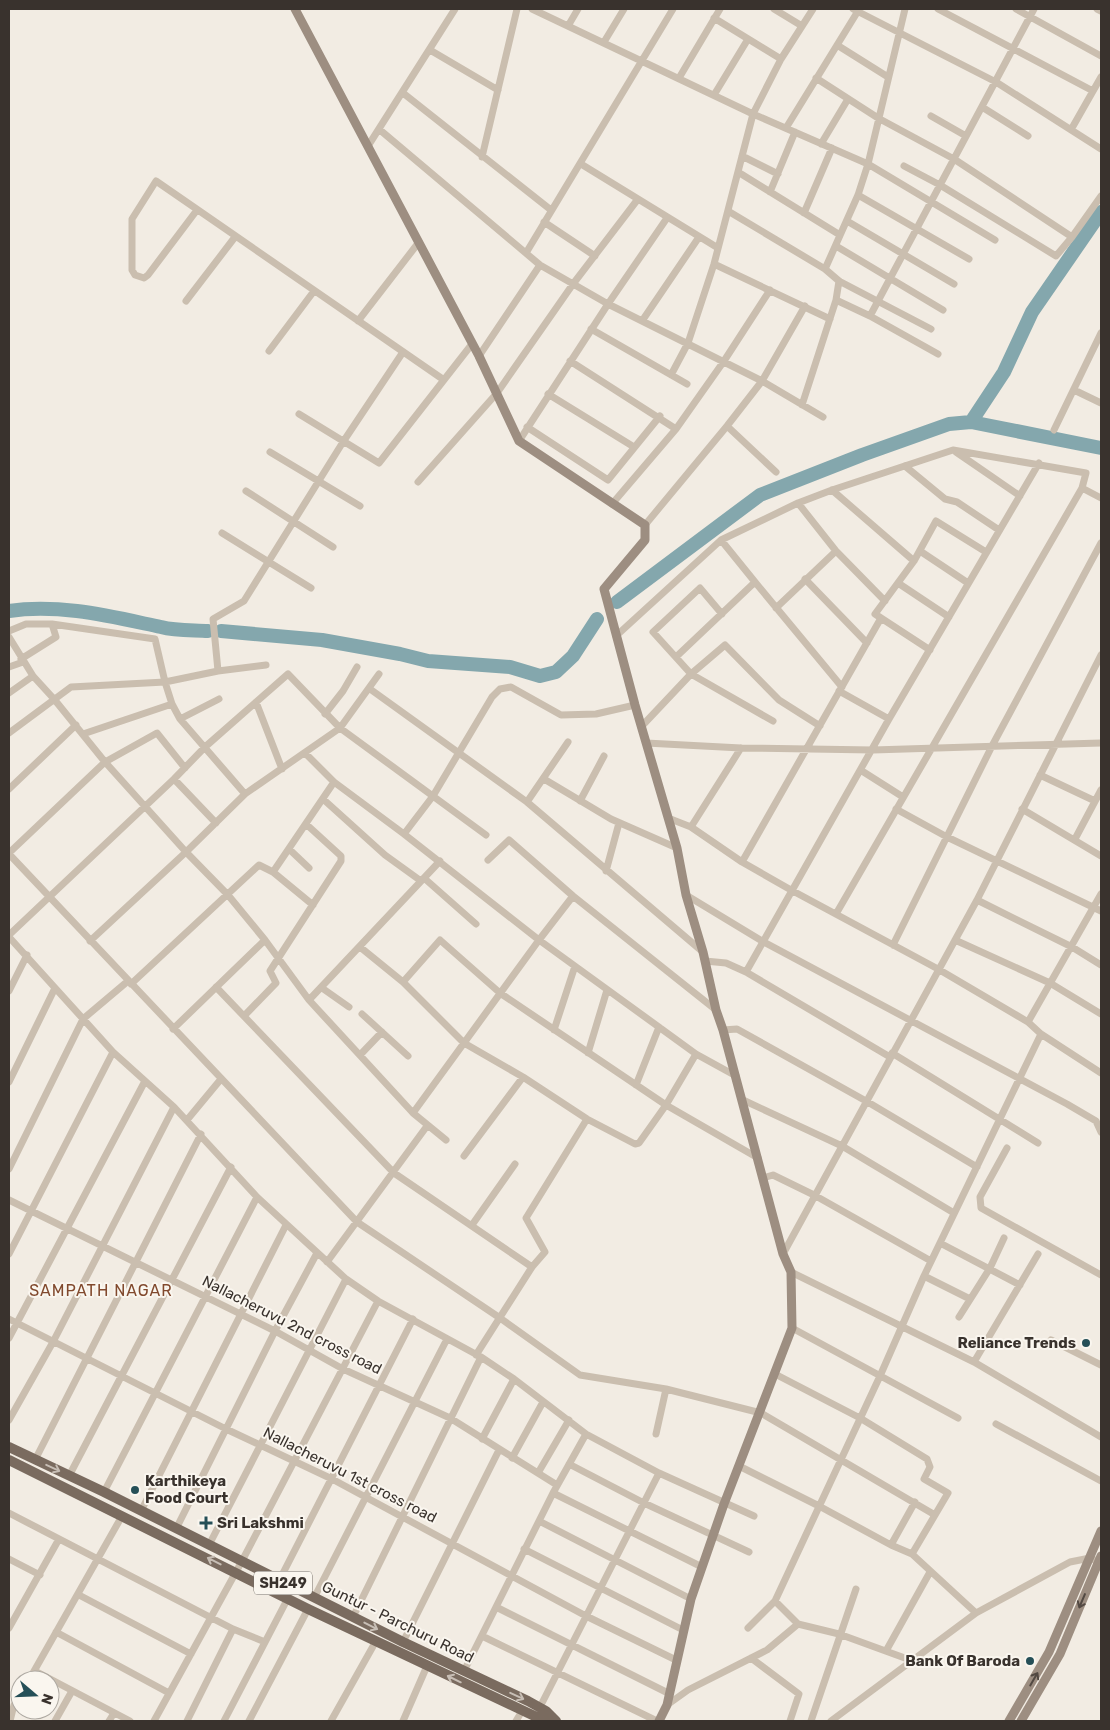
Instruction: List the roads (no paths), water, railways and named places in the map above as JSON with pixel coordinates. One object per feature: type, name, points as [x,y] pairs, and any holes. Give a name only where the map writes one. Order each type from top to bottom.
[{"type":"main road","points":[[295,9],[472,344],[519,441],[645,525],[646,540],[604,588],[641,727],[677,848],[686,895],[704,957],[716,1010],[743,1100],[783,1254],[790,1272],[792,1328],[724,1504],[702,1567],[683,1630],[668,1693],[667,1705],[658,1721]]},
{"type":"main road","name":"Guntur - Parchuru Road","points":[[9,1447],[104,1492],[402,1642],[540,1707],[556,1721]]},
{"type":"main road","name":"Guntur - Parchuru Road","points":[[9,1460],[308,1609],[522,1711],[543,1718],[545,1721]]},
{"type":"main road","points":[[1010,1721],[1049,1652],[1101,1530]]},
{"type":"main road","points":[[1021,1721],[1060,1654],[1100,1559]]},
{"type":"street","points":[[368,146],[380,130],[455,9]]},
{"type":"street","points":[[482,157],[518,9]]},
{"type":"street","points":[[532,9],[753,114],[868,164],[995,240]]},
{"type":"street","points":[[568,26],[578,9]]},
{"type":"street","points":[[604,42],[624,9]]},
{"type":"street","points":[[526,253],[674,9]]},
{"type":"street","points":[[679,78],[720,9]]},
{"type":"street","points":[[774,9],[802,26]]},
{"type":"street","points":[[671,375],[688,343],[714,264],[753,114],[781,59],[813,9]]},
{"type":"street","points":[[825,269],[858,195],[868,164],[905,9]]},
{"type":"street","points":[[938,9],[1093,91]]},
{"type":"street","points":[[1016,9],[1101,56]]},
{"type":"street","points":[[870,316],[1034,9]]},
{"type":"street","points":[[1097,9],[1101,11]]},
{"type":"street","points":[[786,128],[837,45],[855,10],[898,34],[996,82],[1072,128],[1101,149]]},
{"type":"street","points":[[714,18],[781,59]]},
{"type":"street","points":[[714,95],[748,39]]},
{"type":"street","points":[[837,45],[888,77]]},
{"type":"street","points":[[430,50],[498,90]]},
{"type":"street","points":[[1072,128],[1101,77]]},
{"type":"street","points":[[816,78],[878,118],[954,159],[1072,237]]},
{"type":"street","points":[[403,93],[551,210]]},
{"type":"street","points":[[821,144],[848,99]]},
{"type":"street","points":[[982,107],[1028,136]]},
{"type":"street","points":[[931,116],[966,136]]},
{"type":"street","points":[[380,130],[540,265],[608,304],[762,381],[823,417]]},
{"type":"street","points":[[770,192],[795,132]]},
{"type":"street","points":[[804,213],[832,148]]},
{"type":"street","points":[[742,156],[778,174]]},
{"type":"street","points":[[581,164],[718,248]]},
{"type":"street","points":[[904,166],[940,185],[1056,256],[1101,196]]},
{"type":"street","points":[[738,172],[840,235]]},
{"type":"street","points":[[197,210],[148,275],[144,278],[135,275],[132,270],[132,219],[156,181],[444,380]]},
{"type":"street","points":[[858,195],[970,259]]},
{"type":"street","points":[[418,482],[497,393],[573,284],[638,199]]},
{"type":"street","points":[[728,211],[825,269],[839,281],[931,329]]},
{"type":"street","points":[[519,441],[591,329],[667,218]]},
{"type":"street","points":[[847,221],[954,284]]},
{"type":"street","points":[[544,222],[595,256]]},
{"type":"street","points":[[186,301],[236,237]]},
{"type":"street","points":[[642,321],[699,237]]},
{"type":"street","points":[[358,321],[418,242]]},
{"type":"street","points":[[836,246],[943,310]]},
{"type":"street","points":[[714,264],[830,319]]},
{"type":"street","points":[[478,356],[540,265]]},
{"type":"street","points":[[802,405],[836,300],[839,281]]},
{"type":"street","points":[[612,504],[676,429],[724,362],[770,290]]},
{"type":"street","points":[[269,351],[314,291]]},
{"type":"street","points":[[836,300],[870,316],[938,354]]},
{"type":"street","points":[[645,525],[762,381],[805,306]]},
{"type":"street","points":[[591,329],[687,384]]},
{"type":"street","points":[[1054,430],[1101,333]]},
{"type":"street","points":[[299,414],[379,463],[472,344]]},
{"type":"street","points":[[218,671],[213,619],[244,601],[343,442],[403,352]]},
{"type":"street","points":[[570,362],[660,416],[676,429]]},
{"type":"street","points":[[1074,390],[1101,403]]},
{"type":"street","points":[[548,394],[634,447]]},
{"type":"street","points":[[527,428],[608,480],[660,416]]},
{"type":"street","points":[[727,426],[776,472]]},
{"type":"street","points":[[954,450],[1020,496]]},
{"type":"street","points":[[616,636],[722,540],[798,502],[832,490],[954,450],[1039,463],[1086,473],[1082,488],[836,914]]},
{"type":"street","points":[[270,452],[360,506]]},
{"type":"street","points":[[746,972],[791,890],[862,771],[889,719],[1039,463]]},
{"type":"street","points":[[905,466],[945,499],[957,502],[999,530]]},
{"type":"street","points":[[1082,488],[1101,498]]},
{"type":"street","points":[[832,490],[914,561]]},
{"type":"street","points":[[246,491],[333,547]]},
{"type":"street","points":[[798,502],[836,551],[885,601]]},
{"type":"street","points":[[930,650],[875,614],[914,561],[936,521],[986,552]]},
{"type":"street","points":[[222,533],[311,588]]},
{"type":"street","points":[[722,540],[840,689],[889,719]]},
{"type":"street","points":[[893,945],[992,746],[1101,543]]},
{"type":"street","points":[[776,608],[836,551]]},
{"type":"street","points":[[920,551],[968,583]]},
{"type":"street","points":[[806,579],[867,643]]},
{"type":"street","points":[[676,657],[754,582]]},
{"type":"street","points":[[898,583],[949,617]]},
{"type":"street","points":[[722,614],[700,588],[652,632],[690,674],[773,721]]},
{"type":"street","points":[[742,862],[881,618]]},
{"type":"street","points":[[9,631],[26,624],[52,624],[155,639],[165,682],[172,704],[180,719],[245,794]]},
{"type":"street","points":[[9,667],[56,637],[52,624]]},
{"type":"street","points":[[9,637],[33,676],[145,807],[228,895],[265,940],[309,1000],[412,1114],[446,1140]]},
{"type":"street","points":[[641,727],[690,674],[725,645],[779,700],[820,726]]},
{"type":"street","points":[[783,1254],[977,900],[1101,655]]},
{"type":"street","points":[[9,733],[72,687],[165,682],[218,671],[266,665]]},
{"type":"street","points":[[325,714],[343,691],[357,667]]},
{"type":"street","points":[[486,835],[340,728],[288,674],[205,747],[145,807],[9,936],[113,1052],[201,1134],[257,1197],[346,1279],[378,1302],[413,1319],[479,1356],[514,1379],[586,1434],[659,1473],[754,1516]]},
{"type":"street","points":[[90,941],[245,794],[340,728],[379,674]]},
{"type":"street","points":[[9,693],[33,676]]},
{"type":"street","points":[[404,834],[433,796],[492,698],[505,686],[511,687],[561,715],[596,714],[635,705]]},
{"type":"street","points":[[370,689],[527,802],[704,957],[726,963],[746,972],[891,1055],[1038,1143]]},
{"type":"street","points":[[180,719],[219,698]]},
{"type":"street","points":[[256,702],[282,770]]},
{"type":"street","points":[[82,734],[172,704]]},
{"type":"street","points":[[9,789],[76,725]]},
{"type":"street","points":[[185,768],[156,733],[105,762],[9,853],[173,1030],[357,1222],[500,1318],[580,1375],[666,1390],[761,1412],[916,1502],[935,1515]]},
{"type":"street","points":[[527,802],[568,742]]},
{"type":"street","points":[[646,743],[741,748],[873,750],[1101,743]]},
{"type":"street","points":[[691,827],[741,748]]},
{"type":"street","points":[[305,753],[334,782],[440,861],[539,940],[696,1054],[736,1076]]},
{"type":"street","points":[[580,801],[604,756]]},
{"type":"street","points":[[862,771],[902,797]]},
{"type":"street","points":[[1040,775],[1095,801]]},
{"type":"street","points":[[174,779],[216,823]]},
{"type":"street","points":[[544,779],[620,823],[677,848]]},
{"type":"street","points":[[273,872],[334,782]]},
{"type":"street","points":[[1075,839],[1101,790]]},
{"type":"street","points":[[322,800],[385,855],[422,880],[476,924]]},
{"type":"street","points":[[896,809],[947,837],[1101,911]]},
{"type":"street","points":[[1022,809],[1101,856]]},
{"type":"street","points":[[668,818],[691,827],[742,862],[938,969],[1028,1022],[1042,1034],[1101,1073]]},
{"type":"street","points":[[606,871],[620,823]]},
{"type":"street","points":[[245,1015],[276,983],[270,971],[341,861],[341,856],[306,824]]},
{"type":"street","points":[[488,860],[509,840],[573,896],[716,1010]]},
{"type":"street","points":[[289,849],[309,868]]},
{"type":"street","points":[[309,1000],[440,861]]},
{"type":"street","points":[[9,1168],[83,1019],[129,983],[260,864],[273,872],[313,906]]},
{"type":"street","points":[[1028,1022],[1101,894]]},
{"type":"street","points":[[686,895],[762,941],[911,1019],[1096,1121],[1101,1132]]},
{"type":"street","points":[[412,1114],[573,896]]},
{"type":"street","points":[[977,900],[1072,947],[1101,965]]},
{"type":"street","points":[[173,1030],[265,940]]},
{"type":"street","points":[[403,982],[440,940],[500,993],[666,1105],[758,1158]]},
{"type":"street","points":[[955,940],[1050,983],[1101,1014]]},
{"type":"street","points":[[360,947],[403,982],[464,1043],[523,1077],[587,1119],[635,1144],[639,1143],[666,1105],[696,1054]]},
{"type":"street","points":[[9,991],[27,955]]},
{"type":"street","points":[[554,1030],[574,966]]},
{"type":"street","points":[[216,987],[245,1015],[394,1174],[532,1267]]},
{"type":"street","points":[[9,1082],[55,988]]},
{"type":"street","points":[[322,988],[349,1008]]},
{"type":"street","points":[[588,1053],[607,990]]},
{"type":"street","points":[[362,1014],[408,1056]]},
{"type":"street","points":[[636,1085],[659,1027]]},
{"type":"street","points":[[723,1030],[737,1029],[866,1101],[977,1167]]},
{"type":"street","points":[[360,1055],[382,1032]]},
{"type":"street","points":[[748,1628],[775,1601],[880,1376],[931,1261],[1042,1034]]},
{"type":"street","points":[[9,1254],[113,1052]]},
{"type":"street","points":[[464,1156],[523,1077]]},
{"type":"street","points":[[187,1120],[221,1079]]},
{"type":"street","points":[[9,1338],[145,1081]]},
{"type":"street","points":[[743,1100],[842,1146],[954,1213]]},
{"type":"street","points":[[9,1420],[53,1342],[174,1107]]},
{"type":"street","points":[[353,1617],[404,1516],[479,1356],[532,1267],[545,1252],[526,1218],[587,1119]]},
{"type":"street","points":[[327,1262],[394,1174],[427,1126]]},
{"type":"street","points":[[34,1460],[201,1134]]},
{"type":"street","points":[[1007,1148],[980,1197],[981,1208],[1101,1275]]},
{"type":"street","points":[[472,1225],[515,1164]]},
{"type":"street","points":[[69,1476],[231,1167]]},
{"type":"street","points":[[763,1178],[773,1175],[814,1195],[931,1261]]},
{"type":"street","points":[[104,1492],[257,1197]]},
{"type":"street","name":"Nallacheruvu 2nd cross road","points":[[9,1200],[101,1247],[275,1331],[344,1369],[450,1418],[557,1485]]},
{"type":"street","points":[[141,1511],[286,1225]]},
{"type":"street","points":[[959,1317],[990,1268],[1004,1238]]},
{"type":"street","points":[[940,1243],[1020,1285]]},
{"type":"street","points":[[176,1529],[275,1331],[317,1253]]},
{"type":"street","points":[[974,1362],[1038,1254]]},
{"type":"street","points":[[790,1272],[974,1362],[1101,1437]]},
{"type":"street","points":[[924,1276],[970,1299]]},
{"type":"street","points":[[209,1545],[346,1279]]},
{"type":"street","points":[[154,1721],[242,1562],[378,1302]]},
{"type":"street","name":"Nallacheruvu 1st cross road","points":[[9,1319],[86,1359],[192,1409],[226,1429],[295,1460],[404,1516],[586,1616],[676,1660]]},
{"type":"street","points":[[279,1581],[332,1479],[378,1384],[413,1319]]},
{"type":"street","points":[[792,1328],[958,1418]]},
{"type":"street","points":[[314,1598],[447,1339]]},
{"type":"street","points":[[1051,1340],[1101,1365]]},
{"type":"street","points":[[775,1374],[860,1418],[927,1459],[930,1467],[924,1478],[948,1493],[912,1554]]},
{"type":"street","points":[[482,1439],[514,1379]]},
{"type":"street","points":[[656,1434],[666,1390]]},
{"type":"street","points":[[512,1458],[543,1402]]},
{"type":"street","points":[[538,1473],[569,1420]]},
{"type":"street","points":[[996,1424],[1101,1481]]},
{"type":"street","points":[[464,1671],[557,1485],[586,1434]]},
{"type":"street","points":[[402,1642],[499,1450]]},
{"type":"street","points":[[569,1464],[644,1503],[749,1552]]},
{"type":"street","points":[[739,1466],[912,1554],[976,1613]]},
{"type":"street","points":[[540,1707],[659,1473]]},
{"type":"street","points":[[553,1493],[629,1530],[660,1548],[702,1567]]},
{"type":"street","points":[[891,1545],[916,1502]]},
{"type":"street","points":[[9,1513],[100,1558],[233,1629],[265,1642]]},
{"type":"street","points":[[36,1670],[122,1516]]},
{"type":"street","points":[[539,1521],[691,1600]]},
{"type":"street","points":[[9,1628],[59,1539]]},
{"type":"street","points":[[524,1550],[601,1587],[683,1630]]},
{"type":"street","points":[[832,1721],[976,1613],[1070,1562],[1090,1558],[1100,1559]]},
{"type":"street","points":[[9,1559],[40,1575]]},
{"type":"street","points":[[886,1651],[930,1572]]},
{"type":"street","points":[[811,1721],[839,1634],[856,1589]]},
{"type":"street","points":[[79,1595],[191,1654]]},
{"type":"street","points":[[224,1721],[288,1598]]},
{"type":"street","points":[[775,1601],[798,1624],[839,1634],[913,1661]]},
{"type":"street","points":[[496,1607],[668,1693]]},
{"type":"street","points":[[249,1721],[308,1609]]},
{"type":"street","points":[[667,1705],[688,1690],[767,1650],[798,1624]]},
{"type":"street","points":[[187,1721],[233,1629]]},
{"type":"street","points":[[56,1632],[169,1693]]},
{"type":"street","points":[[482,1636],[658,1721]]},
{"type":"street","points":[[331,1721],[376,1641]]},
{"type":"street","points":[[751,1658],[799,1694],[790,1721]]},
{"type":"street","points":[[403,1721],[427,1666]]},
{"type":"street","points":[[60,1685],[130,1721]]},
{"type":"street","points":[[55,1721],[72,1691]]},
{"type":"street","points":[[516,1721],[522,1711]]},
{"type":"street","points":[[109,1721],[114,1713]]},
{"type":"waterway","points":[[971,422],[1004,372],[1032,312],[1101,212]]},
{"type":"waterway","points":[[617,602],[760,495],[862,455],[949,424],[971,422],[1101,448]]},
{"type":"waterway","points":[[9,611],[47,609],[86,612],[173,629],[208,631]]},
{"type":"waterway","points":[[221,631],[322,640],[428,661],[510,667],[540,676],[556,672],[573,656],[597,619]]},
{"type":"place","name":"Reliance Trends","points":[[1086,1343]]},
{"type":"place","name":"Karthikeya Food Court","points":[[135,1490]]},
{"type":"place","name":"Sri Lakshmi","points":[[206,1523]]},
{"type":"place","name":"Bank Of Baroda","points":[[1030,1661]]},
{"type":"district","name":"SAMPATH NAGAR","points":[[101,1290]]}]
